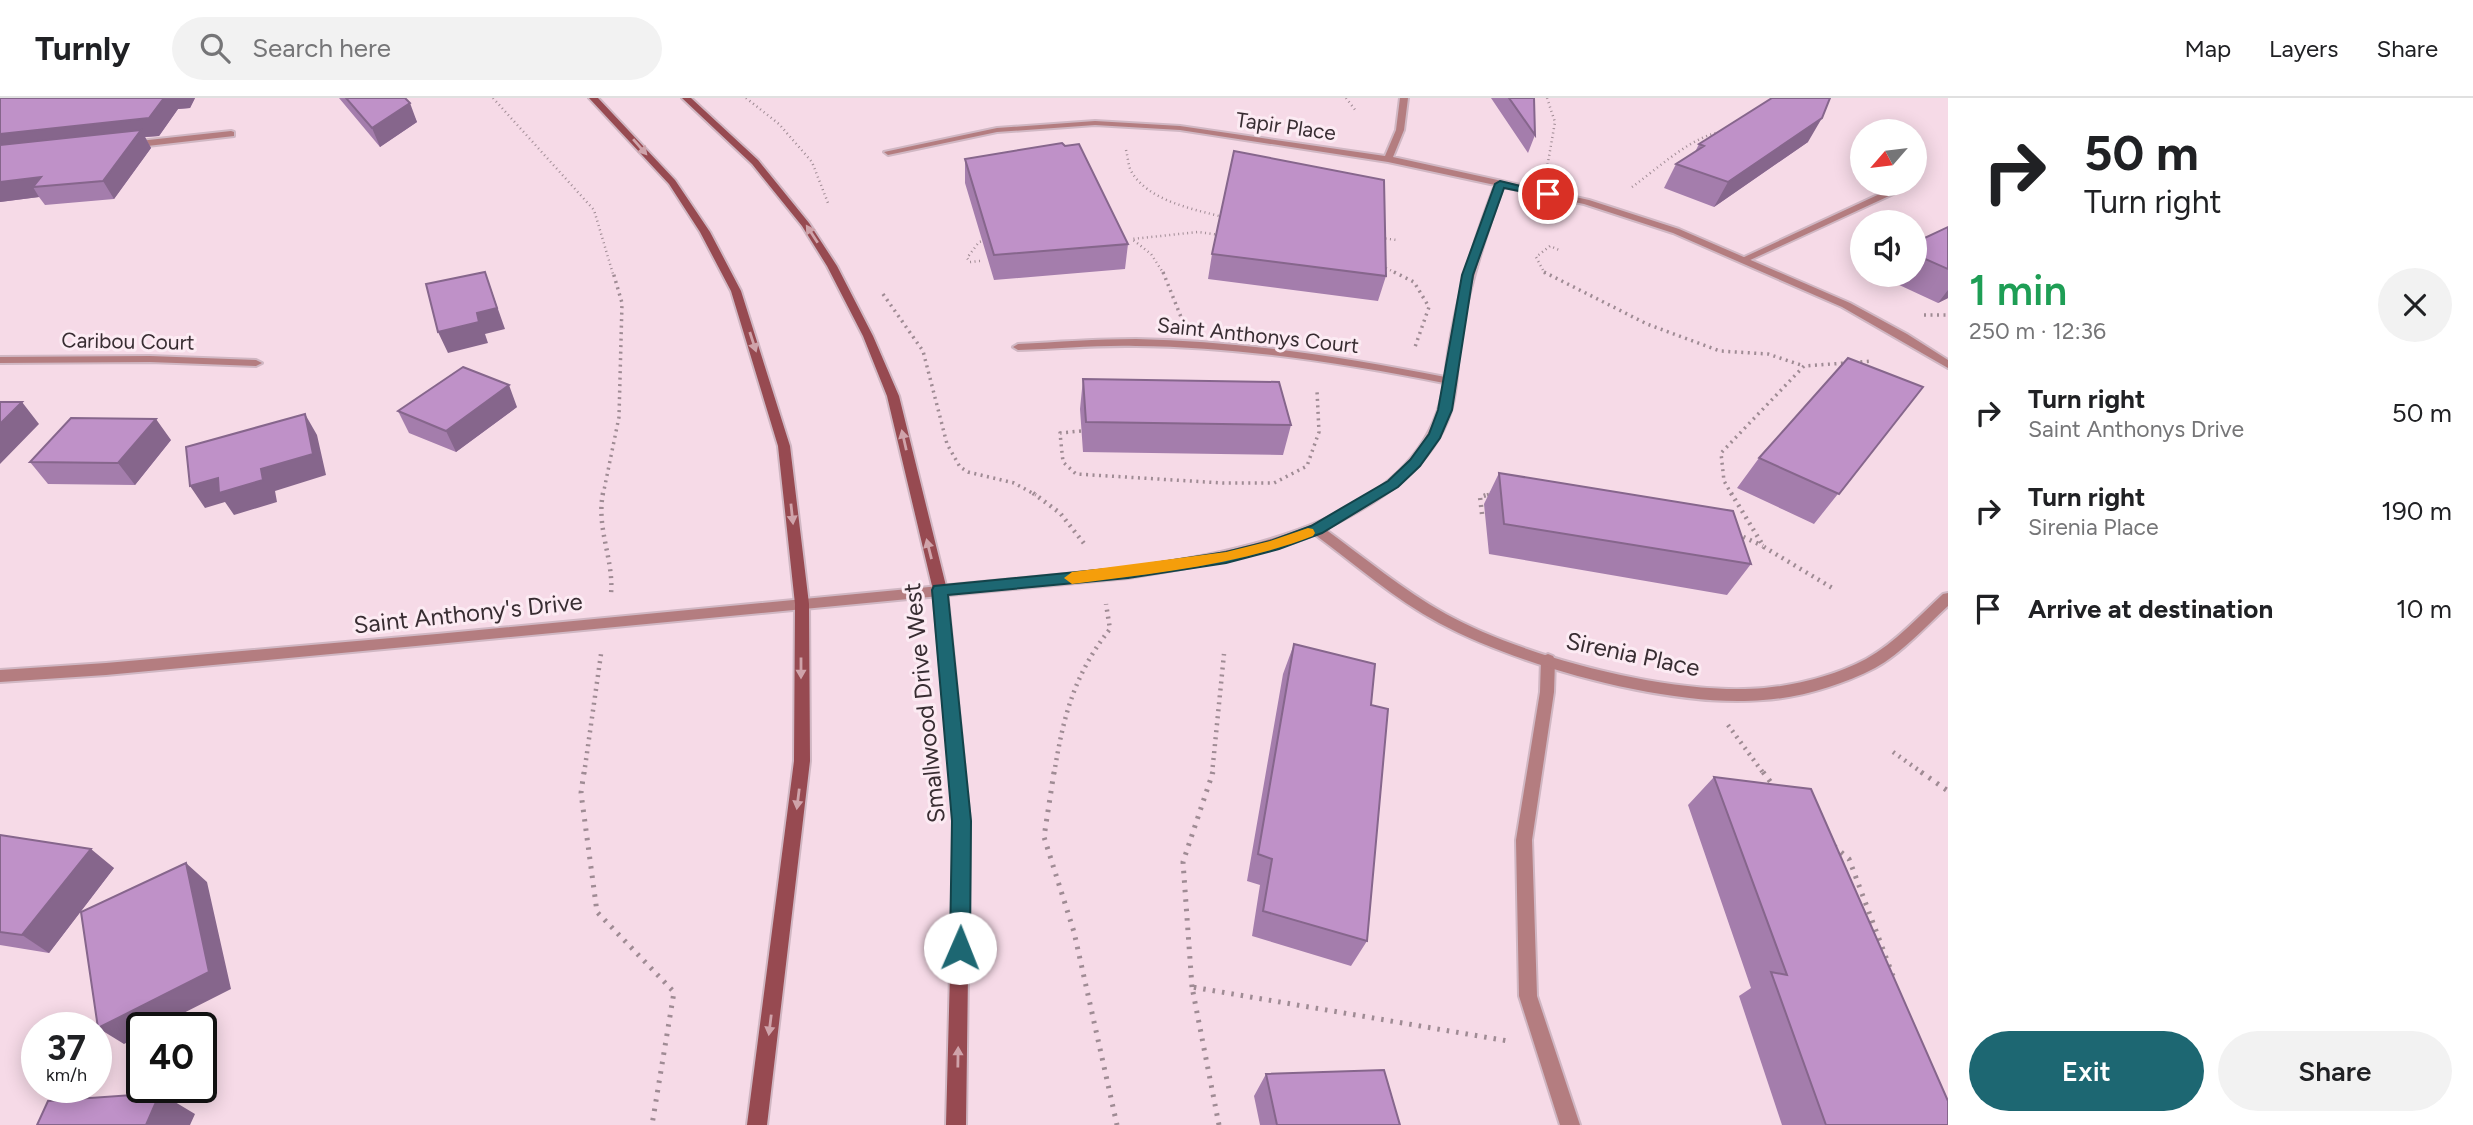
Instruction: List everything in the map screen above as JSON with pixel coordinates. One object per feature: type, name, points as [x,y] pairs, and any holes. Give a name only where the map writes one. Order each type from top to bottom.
[{"type":"street","points":[[593,98],[671,182],[705,232],[736,291],[784,446],[802,604],[803,761],[757,1125]]},
{"type":"street","name":"Smallwood Drive West","points":[[686,98],[755,162],[778,188],[832,266],[893,396],[940,590],[962,821],[956,1125]]},
{"type":"street","points":[[1388,159],[1400,130],[1405,98]]},
{"type":"street","name":"Tapir Place","points":[[888,152],[997,130],[1095,123],[1180,128],[1388,159],[1500,184]]},
{"type":"street","points":[[116,147],[231,134]]},
{"type":"street","points":[[1500,184],[1631,215],[1745,259],[1846,305],[1903,335],[1948,365]]},
{"type":"street","name":"Saint Anthony's Drive","points":[[0,676],[120,668],[1128,573],[1274,546],[1316,530],[1393,484],[1415,463],[1435,435],[1445,410],[1467,275],[1500,184]]},
{"type":"street","points":[[1745,259],[1882,196]]},
{"type":"street","name":"Saint Anthonys Court","points":[[1018,347],[1149,343],[1191,345],[1310,356],[1450,381]]},
{"type":"street","name":"Caribou Court","points":[[0,360],[150,359],[256,363]]},
{"type":"street","name":"Sirenia Place","points":[[1316,530],[1415,600],[1460,627],[1548,660],[1656,686],[1714,694],[1756,695],[1791,690],[1871,663],[1948,598]]},
{"type":"street","points":[[1548,660],[1547,692],[1524,840],[1528,996],[1570,1125]]},
{"type":"path","points":[[493,98],[594,210],[622,303],[619,417],[599,513],[612,582]]},
{"type":"path","points":[[747,98],[779,124],[812,162],[831,210]]},
{"type":"path","points":[[1346,98],[1356,111]]},
{"type":"path","points":[[1541,98],[1548,100],[1555,122],[1546,173]]},
{"type":"path","points":[[1626,187],[1635,187],[1689,146],[1712,133],[1731,130]]},
{"type":"path","points":[[1125,146],[1130,170],[1142,186],[1182,206],[1226,218]]},
{"type":"path","points":[[1122,237],[1132,239],[1198,232],[1223,236]]},
{"type":"path","points":[[1371,236],[1397,240]]},
{"type":"path","points":[[980,261],[970,262],[967,258],[979,242],[988,239]]},
{"type":"path","points":[[1132,239],[1147,248],[1160,265],[1191,345]]},
{"type":"path","points":[[1559,250],[1549,246],[1536,257],[1545,274],[1595,301],[1720,351],[1768,354],[1804,366],[1872,361]]},
{"type":"path","points":[[1377,262],[1414,282],[1429,307],[1411,358]]},
{"type":"path","points":[[883,294],[923,351],[939,403],[951,457],[963,471],[999,477],[1046,500],[1072,523],[1088,551]]},
{"type":"path","points":[[1764,547],[1724,481],[1721,453],[1804,366]]},
{"type":"path","points":[[1081,430],[1060,433],[1063,462],[1076,474],[1223,483],[1274,483],[1307,466],[1319,432],[1317,391]]},
{"type":"path","points":[[1482,514],[1480,496],[1503,491]]},
{"type":"path","points":[[1728,530],[1764,547],[1834,589]]},
{"type":"path","points":[[1104,597],[1110,629],[1087,657],[1062,724],[1044,837],[1074,932],[1117,1125]]},
{"type":"path","points":[[1219,1125],[1192,987],[1183,862],[1215,766],[1224,654]]},
{"type":"path","points":[[600,665],[581,793],[597,912],[674,992],[652,1125]]},
{"type":"path","points":[[1723,718],[1777,792]]},
{"type":"path","points":[[1893,752],[1948,791]]},
{"type":"path","points":[[1831,843],[1849,859],[1895,983]]},
{"type":"path","points":[[1192,987],[1511,1041]]},
{"type":"building","points":[[0,98],[164,98],[149,118],[0,134]]},
{"type":"building","points":[[346,98],[405,98],[410,103],[372,128]]},
{"type":"building","points":[[1509,98],[1534,98],[1535,135]]},
{"type":"building","points":[[1772,98],[1830,98],[1822,118],[1728,182],[1676,164],[1704,146],[1699,144]]},
{"type":"building","points":[[141,130],[103,181],[33,187],[41,177],[0,182],[0,145]]},
{"type":"building","points":[[1062,143],[1065,146],[1079,144],[1128,244],[994,255],[965,159]]},
{"type":"building","points":[[1234,151],[1384,180],[1386,276],[1212,254]]},
{"type":"building","points":[[1948,227],[1948,269],[1927,260],[1927,237]]},
{"type":"building","points":[[485,272],[497,308],[477,313],[479,322],[438,332],[426,284]]},
{"type":"building","points":[[1848,358],[1923,387],[1839,494],[1759,458]]},
{"type":"building","points":[[463,367],[509,385],[446,431],[398,411]]},
{"type":"building","points":[[1083,379],[1279,382],[1291,425],[1086,422]]},
{"type":"building","points":[[0,402],[22,402],[0,424]]},
{"type":"building","points":[[305,414],[313,454],[261,469],[263,480],[219,493],[218,478],[190,486],[186,447]]},
{"type":"building","points":[[71,418],[156,419],[118,463],[30,462]]},
{"type":"building","points":[[1499,473],[1733,511],[1751,564],[1504,524]]},
{"type":"building","points":[[1294,644],[1375,664],[1371,705],[1388,709],[1367,941],[1263,911],[1272,859],[1258,854]]},
{"type":"building","points":[[1714,777],[1811,789],[1948,1101],[1948,1125],[1826,1125],[1771,972],[1787,975]]},
{"type":"building","points":[[0,835],[91,849],[22,935],[0,932]]},
{"type":"building","points":[[186,863],[209,972],[112,1021],[112,1012],[96,1012],[81,912]]},
{"type":"building","points":[[1384,1070],[1400,1125],[1277,1125],[1266,1074]]},
{"type":"building","points":[[126,1095],[126,1103],[156,1103],[146,1125],[37,1125],[47,1103],[112,1103],[112,1096]]},
{"type":"slow traffic","points":[[1072,578],[1128,573],[1226,558],[1274,546],[1308,533]]},
{"type":"route","points":[[960,948],[962,821],[940,590],[1128,573],[1226,558],[1274,546],[1316,530],[1393,484],[1415,463],[1435,435],[1445,410],[1467,275],[1500,184],[1548,194]]}]
